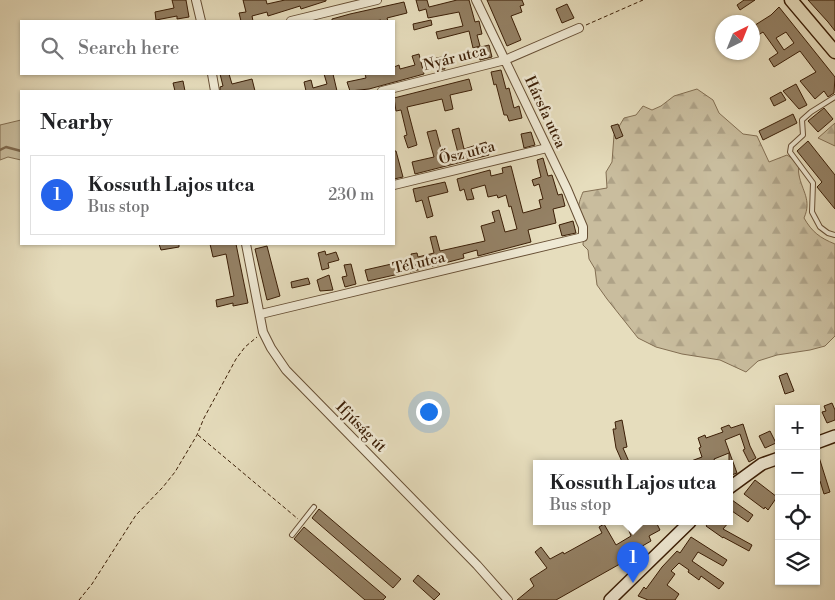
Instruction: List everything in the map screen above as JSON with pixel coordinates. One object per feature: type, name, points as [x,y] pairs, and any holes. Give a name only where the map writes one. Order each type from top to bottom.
[{"type":"main road","points":[[791,0],[835,52]]},
{"type":"street","points":[[196,0],[201,20]]},
{"type":"street","points":[[295,20],[377,0]]},
{"type":"street","name":"Hársfa utca","points":[[476,0],[583,227],[583,237]]},
{"type":"street","name":"Nyár utca","points":[[386,90],[505,60],[579,28]]},
{"type":"street","points":[[212,75],[215,90]]},
{"type":"street","name":"Ősz utca","points":[[395,185],[547,148]]},
{"type":"street","name":"Tél utca","points":[[260,314],[583,237]]},
{"type":"street","name":"Ifjúság út","points":[[246,245],[263,332],[286,370],[478,565],[508,600]]},
{"type":"street","points":[[820,442],[835,436]]},
{"type":"street","points":[[733,485],[762,464],[775,459]]},
{"type":"street","points":[[610,600],[687,525]]},
{"type":"lane","points":[[835,97],[802,120],[803,135],[790,146],[790,152],[813,183],[812,212],[820,227],[828,233],[835,235]]},
{"type":"lane","points":[[292,535],[314,507]]},
{"type":"path","points":[[579,28],[643,0]]},
{"type":"path","points":[[79,600],[92,584],[136,515],[164,487],[175,472],[197,435],[236,358],[245,347],[263,332]]},
{"type":"path","points":[[197,435],[302,522]]},
{"type":"green space","points":[[697,89],[713,100],[719,113],[743,134],[757,136],[769,162],[787,155],[799,163],[799,175],[807,201],[804,218],[817,234],[835,244],[835,336],[825,346],[777,355],[758,361],[746,372],[720,360],[682,354],[656,347],[638,338],[597,285],[595,269],[589,259],[588,250],[583,245],[584,220],[579,214],[580,199],[583,192],[607,188],[606,172],[612,162],[614,135],[624,118],[636,115],[643,106],[652,110],[674,96]]},
{"type":"green space","points":[[20,120],[20,160],[8,157],[0,160],[0,125]]},
{"type":"green space","points":[[835,123],[835,146],[818,138]]},
{"type":"building","points":[[172,0],[186,0],[189,17],[177,19],[177,16],[156,20],[155,12],[174,8]]},
{"type":"building","points":[[243,0],[266,0],[267,4],[285,0],[326,0],[301,9],[300,6],[268,16],[267,12],[252,16],[253,20],[241,20],[239,13],[246,12]]},
{"type":"building","points":[[416,0],[427,0],[429,7],[457,0],[469,0],[475,22],[479,21],[482,34],[477,35],[480,46],[473,48],[469,31],[438,39],[436,32],[463,26],[459,12],[428,18],[426,9],[419,11]]},
{"type":"building","points":[[487,0],[522,0],[524,5],[520,6],[522,12],[511,16],[521,40],[507,46]]},
{"type":"building","points":[[744,0],[755,0],[740,10],[737,5]]},
{"type":"building","points":[[808,0],[835,0],[835,31],[828,22]]},
{"type":"building","points":[[404,2],[407,13],[387,18],[388,20],[332,20]]},
{"type":"building","points":[[567,4],[574,18],[562,23],[556,9]]},
{"type":"building","points":[[779,7],[835,77],[834,93],[828,97],[824,91],[815,99],[800,81],[816,72],[800,51],[774,67],[769,59],[778,53],[763,32],[760,34],[760,22]],"holes":[[[786,32],[794,43],[784,50],[776,38]]]},
{"type":"building","points":[[431,20],[432,25],[414,30],[413,24]]},
{"type":"building","points":[[489,45],[492,57],[480,60],[477,48]]},
{"type":"building","points":[[419,54],[424,74],[369,89],[350,90],[347,82],[366,78],[365,75],[395,75],[395,67],[399,65],[400,69],[415,65],[412,56]]},
{"type":"building","points":[[442,57],[445,69],[435,70],[433,63],[437,62],[436,58]]},
{"type":"building","points":[[501,70],[506,89],[509,88],[514,108],[519,106],[522,118],[509,121],[507,115],[504,115],[491,72]]},
{"type":"building","points":[[220,75],[229,75],[232,84],[252,79],[255,90],[220,90],[220,87],[223,86]]},
{"type":"building","points":[[324,75],[333,75],[337,90],[306,90],[304,82],[311,80],[313,88],[327,84]]},
{"type":"building","points":[[469,79],[472,90],[450,95],[453,109],[445,111],[442,99],[407,107],[417,145],[408,148],[404,136],[407,135],[401,110],[396,111],[395,98]]},
{"type":"building","points":[[183,81],[185,90],[175,90],[173,83]]},
{"type":"building","points":[[796,84],[807,105],[799,109],[783,91]]},
{"type":"building","points":[[781,92],[786,100],[774,106],[770,98]]},
{"type":"building","points":[[824,108],[833,119],[818,132],[808,121]]},
{"type":"building","points":[[793,114],[797,123],[763,140],[759,131]]},
{"type":"building","points":[[618,124],[623,136],[616,139],[611,126]]},
{"type":"building","points":[[459,128],[464,149],[486,142],[489,155],[415,174],[412,162],[434,157],[427,132],[436,130],[443,156],[458,153],[452,130]]},
{"type":"building","points":[[531,132],[535,145],[524,148],[521,134]]},
{"type":"building","points":[[808,141],[835,175],[835,209],[817,187],[822,182],[797,151]]},
{"type":"building","points":[[395,151],[396,151],[403,177],[395,179]]},
{"type":"building","points":[[543,158],[548,176],[552,175],[558,195],[562,194],[565,206],[553,209],[556,223],[528,230],[531,242],[478,256],[477,250],[463,254],[464,258],[410,272],[407,259],[412,257],[411,254],[417,253],[418,257],[434,253],[430,237],[436,236],[440,251],[485,241],[481,226],[495,222],[492,212],[499,210],[505,232],[517,229],[506,195],[498,198],[497,195],[488,197],[485,185],[471,189],[474,199],[467,200],[464,189],[460,191],[457,179],[490,170],[491,176],[503,173],[502,168],[511,166],[523,213],[541,208],[539,200],[543,199],[539,184],[534,186],[532,180],[541,177],[537,160]]},
{"type":"building","points":[[445,182],[448,192],[428,197],[433,216],[427,218],[422,200],[416,202],[413,189]]},
{"type":"building","points":[[573,221],[576,233],[562,236],[559,225]]},
{"type":"building","points":[[159,245],[179,245],[179,247],[161,250]]},
{"type":"building","points":[[210,245],[236,245],[248,303],[233,306],[233,303],[217,307],[216,300],[234,296],[226,254],[213,257]]},
{"type":"building","points":[[267,246],[280,296],[267,300],[255,249]]},
{"type":"building","points":[[325,251],[326,255],[336,252],[339,260],[328,263],[329,268],[322,270],[318,253]]},
{"type":"building","points":[[396,263],[399,274],[368,281],[365,270]]},
{"type":"building","points":[[351,264],[356,284],[345,287],[342,277],[347,276],[344,265]]},
{"type":"building","points":[[329,275],[333,290],[320,291],[317,280]]},
{"type":"building","points":[[308,278],[310,284],[292,288],[291,282]]},
{"type":"building","points":[[787,373],[794,391],[785,394],[779,376]]},
{"type":"building","points":[[832,403],[835,410],[835,420],[827,423],[822,412],[826,411],[824,406]]},
{"type":"building","points":[[622,420],[627,447],[623,448],[628,460],[621,460],[616,448],[613,429],[616,429],[615,422]]},
{"type":"building","points":[[743,424],[756,458],[749,462],[743,450],[745,449],[740,434],[725,440],[732,460],[729,460],[729,453],[714,460],[694,460],[702,457],[698,438],[705,435],[706,438],[723,432],[721,428],[729,425],[731,428]]},
{"type":"building","points":[[770,431],[775,443],[765,448],[759,436]]},
{"type":"building","points":[[820,460],[830,492],[824,494],[820,481]]},
{"type":"building","points":[[733,462],[737,473],[733,474]]},
{"type":"building","points":[[755,480],[775,495],[775,500],[768,510],[744,494]]},
{"type":"building","points":[[733,501],[753,515],[748,522],[733,512]]},
{"type":"building","points":[[319,509],[401,579],[393,588],[312,518]]},
{"type":"building","points":[[602,525],[605,525],[616,545],[631,536],[628,528],[630,527],[629,525],[658,525],[660,530],[649,536],[651,541],[632,552],[634,556],[556,600],[517,600],[534,586],[530,579],[547,568],[535,552],[541,547],[550,559],[563,552],[564,554],[602,533],[599,527]]},
{"type":"building","points":[[726,525],[723,529],[752,545],[749,551],[723,538],[706,526]]},
{"type":"building","points":[[304,527],[386,597],[383,600],[365,600],[294,539]]},
{"type":"building","points":[[691,537],[727,560],[723,566],[698,552],[692,561],[724,583],[719,589],[701,576],[699,580],[679,563],[671,571],[675,574],[667,585],[679,594],[675,600],[648,600],[638,596],[677,551],[680,553]]},
{"type":"building","points":[[418,575],[440,594],[434,600],[413,581]]},
{"type":"waterway","points":[[0,150],[6,147],[20,151]]},
{"type":"place","name":"Kossuth Lajos utca","points":[[633,583]]}]
